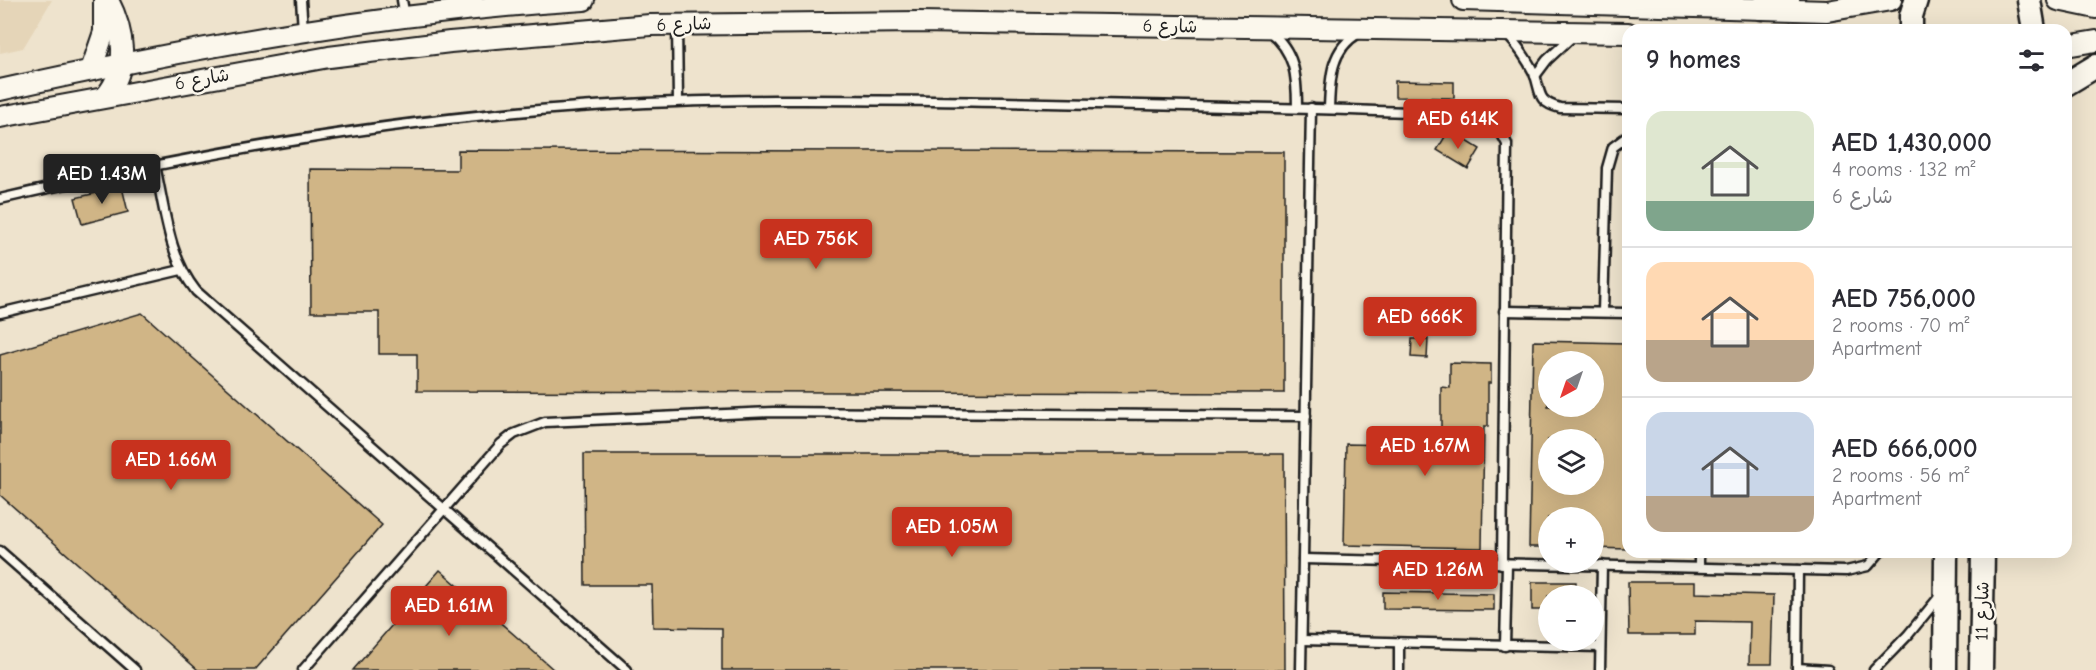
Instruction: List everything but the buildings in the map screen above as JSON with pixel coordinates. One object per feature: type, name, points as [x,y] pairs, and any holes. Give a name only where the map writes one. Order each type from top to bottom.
[{"type":"main road","points":[[1761,8],[1788,0]]},
{"type":"main road","points":[[1911,24],[1916,0]]},
{"type":"main road","points":[[2029,0],[2033,24]]},
{"type":"main road","points":[[2072,80],[2096,66]]},
{"type":"main road","name":"شارع 11","points":[[1945,670],[1946,558]]},
{"type":"main road","name":"شارع 11","points":[[1981,670],[1983,558]]},
{"type":"street","points":[[106,0],[118,26],[122,63],[117,81],[106,96]]},
{"type":"street","points":[[91,70],[104,32],[106,0]]},
{"type":"street","name":"شارع 6","points":[[0,90],[122,63],[303,31],[404,9],[585,0]]},
{"type":"street","points":[[1463,0],[1696,3],[1827,11],[1891,0]]},
{"type":"street","points":[[2058,0],[2096,8]]},
{"type":"street","name":"شارع 6","points":[[0,117],[329,57],[551,33],[677,25],[842,21],[1622,33]]},
{"type":"street","points":[[2072,45],[2096,41]]},
{"type":"lane","points":[[301,0],[303,31]]},
{"type":"lane","points":[[677,25],[678,101]]},
{"type":"lane","points":[[1264,27],[1281,42],[1293,60],[1297,75],[1297,107]]},
{"type":"lane","points":[[1329,109],[1333,64],[1345,43],[1365,29]]},
{"type":"lane","points":[[1506,32],[1535,76],[1538,94],[1551,106],[1622,109]]},
{"type":"lane","points":[[1535,76],[1546,60],[1577,33]]},
{"type":"lane","points":[[0,199],[259,146],[387,127],[575,107],[678,101],[787,99],[1297,107],[1469,114],[1487,117],[1500,129],[1507,144],[1508,164],[1504,311],[1505,646]]},
{"type":"lane","points":[[1301,670],[1311,108]]},
{"type":"lane","points":[[1603,312],[1606,168],[1613,147],[1622,140]]},
{"type":"lane","points":[[155,166],[174,250],[181,270],[206,300],[627,670]]},
{"type":"lane","points":[[0,314],[181,270]]},
{"type":"lane","points":[[1504,311],[1622,313]]},
{"type":"lane","points":[[303,670],[507,439],[529,426],[562,419],[773,412],[1306,416]]},
{"type":"lane","points":[[0,551],[135,670]]},
{"type":"lane","points":[[1698,567],[1699,558]]},
{"type":"lane","points":[[1604,565],[1858,570],[1868,566],[1875,558]]},
{"type":"lane","points":[[1303,559],[1538,564]]},
{"type":"lane","points":[[1798,570],[1797,669],[1828,670]]},
{"type":"lane","points":[[1874,670],[1908,635],[1946,588]]},
{"type":"lane","points":[[1302,640],[1538,646]]},
{"type":"lane","points":[[1399,643],[1399,670]]},
{"type":"lane","points":[[1600,651],[1600,670]]},
{"type":"shaded area","points":[[0,0],[52,0],[23,48],[0,53]]}]
